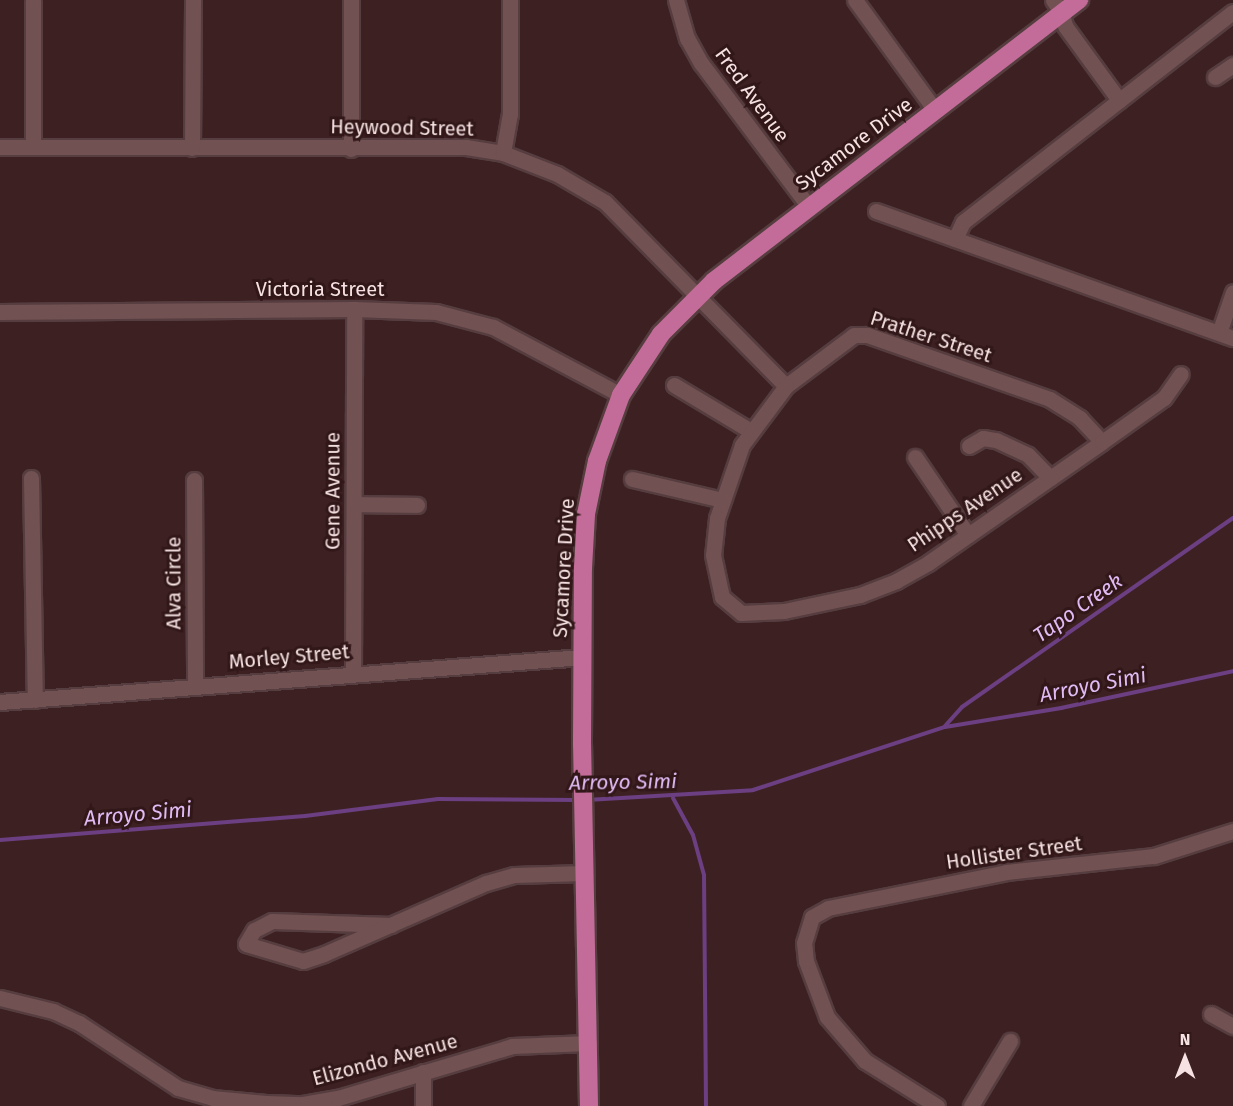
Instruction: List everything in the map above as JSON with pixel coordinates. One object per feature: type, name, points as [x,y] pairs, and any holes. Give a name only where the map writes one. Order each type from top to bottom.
[{"type":"main road","name":"Sycamore Drive","points":[[589,1106],[582,752],[586,514],[597,461],[621,394],[661,334],[696,297],[808,207],[935,110],[1058,6],[1079,0]]},
{"type":"street","points":[[33,0],[33,147]]},
{"type":"street","points":[[192,148],[193,0]]},
{"type":"street","points":[[351,0],[351,148]]},
{"type":"street","points":[[503,153],[510,114],[510,0]]},
{"type":"street","name":"Fred Avenue","points":[[676,0],[687,38],[701,63],[808,207]]},
{"type":"street","points":[[855,0],[935,110]]},
{"type":"street","points":[[1058,6],[1065,26],[1119,100]]},
{"type":"street","points":[[955,239],[963,222],[1233,12]]},
{"type":"street","points":[[1215,77],[1233,65]]},
{"type":"street","name":"Heywood Street","points":[[0,147],[466,147],[503,153],[557,174],[605,202],[633,226],[696,297],[786,386]]},
{"type":"street","points":[[876,211],[1226,335],[1233,292]]},
{"type":"street","name":"Victoria Street","points":[[0,312],[354,309],[436,312],[473,319],[621,394]]},
{"type":"street","name":"Gene Avenue","points":[[353,673],[354,309]]},
{"type":"street","name":"Prather Street","points":[[741,613],[728,606],[718,588],[713,555],[728,476],[751,431],[786,386],[844,339],[867,335],[1050,399],[1080,418],[1102,442]]},
{"type":"street","name":"Phipps Avenue","points":[[741,613],[784,611],[860,595],[904,577],[1164,398],[1181,374]]},
{"type":"street","points":[[674,385],[751,431]]},
{"type":"street","points":[[969,447],[983,438],[996,440],[1028,455],[1050,478]]},
{"type":"street","points":[[915,457],[968,535]]},
{"type":"street","points":[[31,478],[35,699]]},
{"type":"street","points":[[632,479],[722,500]]},
{"type":"street","name":"Alva Circle","points":[[194,480],[195,686]]},
{"type":"street","points":[[354,504],[417,505]]},
{"type":"street","name":"Morley Street","points":[[0,702],[582,657]]},
{"type":"street","name":"Hollister Street","points":[[937,1106],[866,1061],[827,1017],[806,961],[807,926],[819,911],[1006,872],[1154,856],[1233,831]]},
{"type":"street","points":[[391,925],[272,921],[254,930],[246,944],[303,961],[391,925],[498,879],[585,873]]},
{"type":"street","name":"Elizondo Avenue","points":[[0,998],[53,1011],[79,1023],[146,1070],[178,1088],[212,1098],[266,1105],[303,1104],[338,1098],[512,1046],[588,1043]]},
{"type":"street","points":[[1211,1014],[1233,1026]]},
{"type":"street","points":[[971,1106],[1010,1041]]},
{"type":"street","points":[[423,1072],[423,1106]]},
{"type":"waterway","name":"Tapo Creek","points":[[945,726],[962,707],[1233,518]]},
{"type":"waterway","name":"Arroyo Simi","points":[[587,800],[753,790],[945,727],[1061,708],[1233,671]]},
{"type":"waterway","points":[[673,798],[693,835],[704,875],[706,1106]]},
{"type":"waterway","name":"Arroyo Simi","points":[[0,840],[305,816],[438,799],[576,800]]}]
